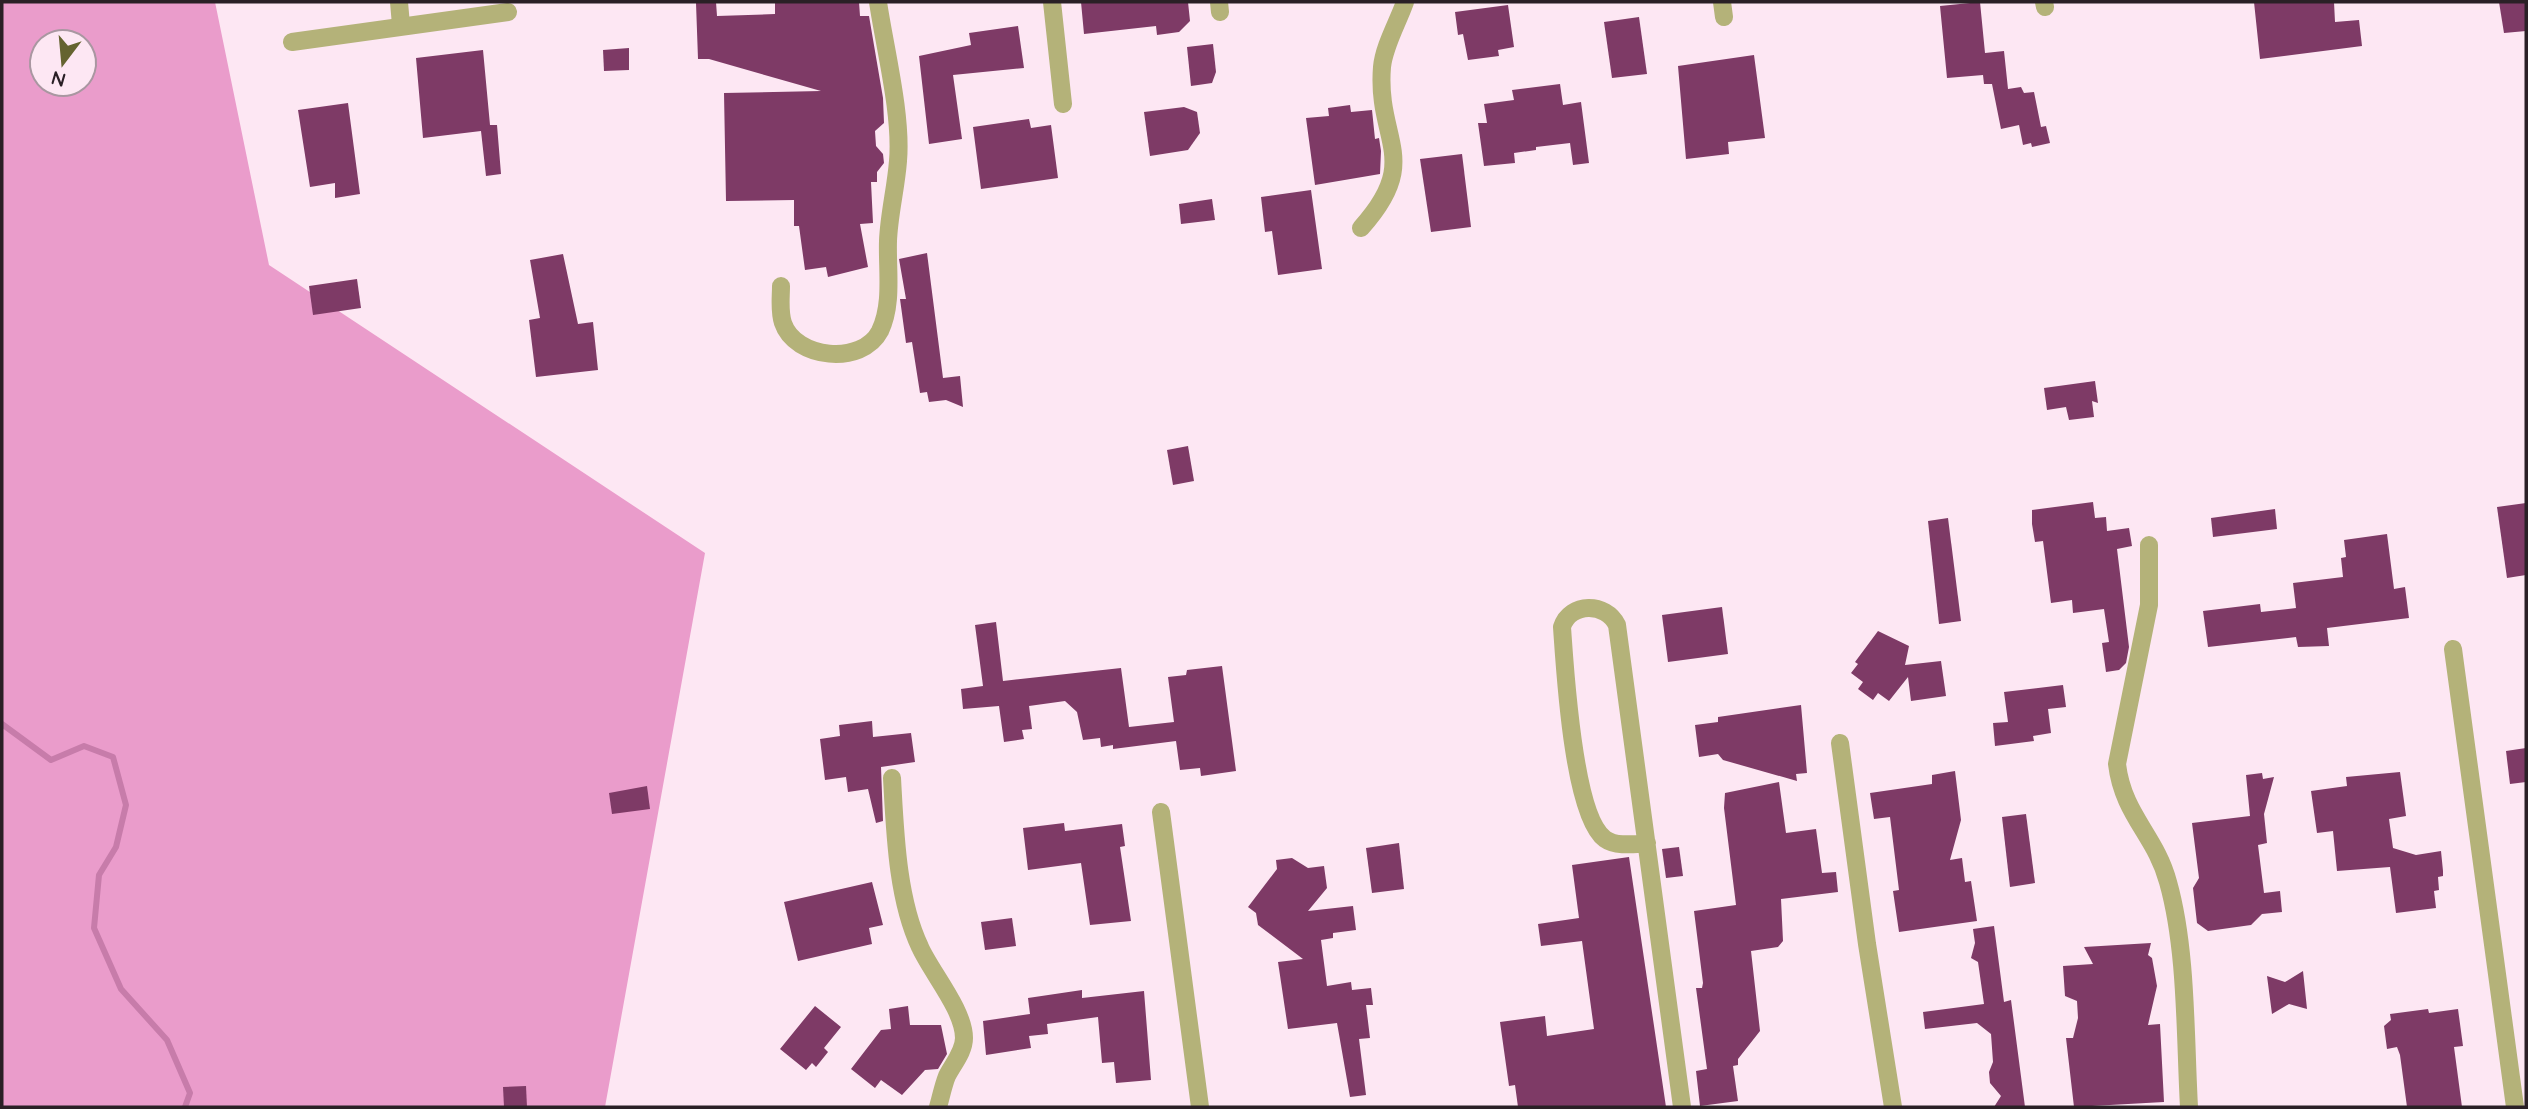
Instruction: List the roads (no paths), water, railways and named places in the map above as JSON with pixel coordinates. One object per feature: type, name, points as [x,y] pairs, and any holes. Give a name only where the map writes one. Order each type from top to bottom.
[{"type":"street","points":[[398,2],[401,26]]},
{"type":"street","points":[[781,286],[783,323],[790,336],[803,348],[826,354],[852,351],[868,344],[878,334],[887,313],[889,230],[898,160],[878,2]]},
{"type":"street","points":[[1052,2],[1063,104]]},
{"type":"street","points":[[1361,228],[1378,209],[1393,178],[1394,161],[1382,88],[1382,65],[1405,2]]},
{"type":"street","points":[[292,42],[508,12]]},
{"type":"street","points":[[2150,545],[2149,605],[2117,764],[2120,787],[2128,809],[2163,864],[2176,914],[2189,1107]]},
{"type":"street","points":[[1647,843],[1616,844],[1607,841],[1597,832],[1585,802],[1562,627],[1570,613],[1586,608],[1603,609],[1613,616],[1618,625],[1647,843],[1682,1107]]},
{"type":"street","points":[[2453,649],[2515,1107]]},
{"type":"street","points":[[1840,743],[1867,944],[1893,1107]]},
{"type":"street","points":[[892,778],[899,861],[912,923],[919,946],[960,1020],[964,1034],[962,1049],[947,1077],[938,1107]]},
{"type":"street","points":[[1161,812],[1200,1107]]},
{"type":"waterway","points":[[2,724],[51,760],[84,746],[113,757],[126,805],[116,847],[99,875],[94,928],[121,989],[167,1040],[190,1093],[185,1107]]}]
